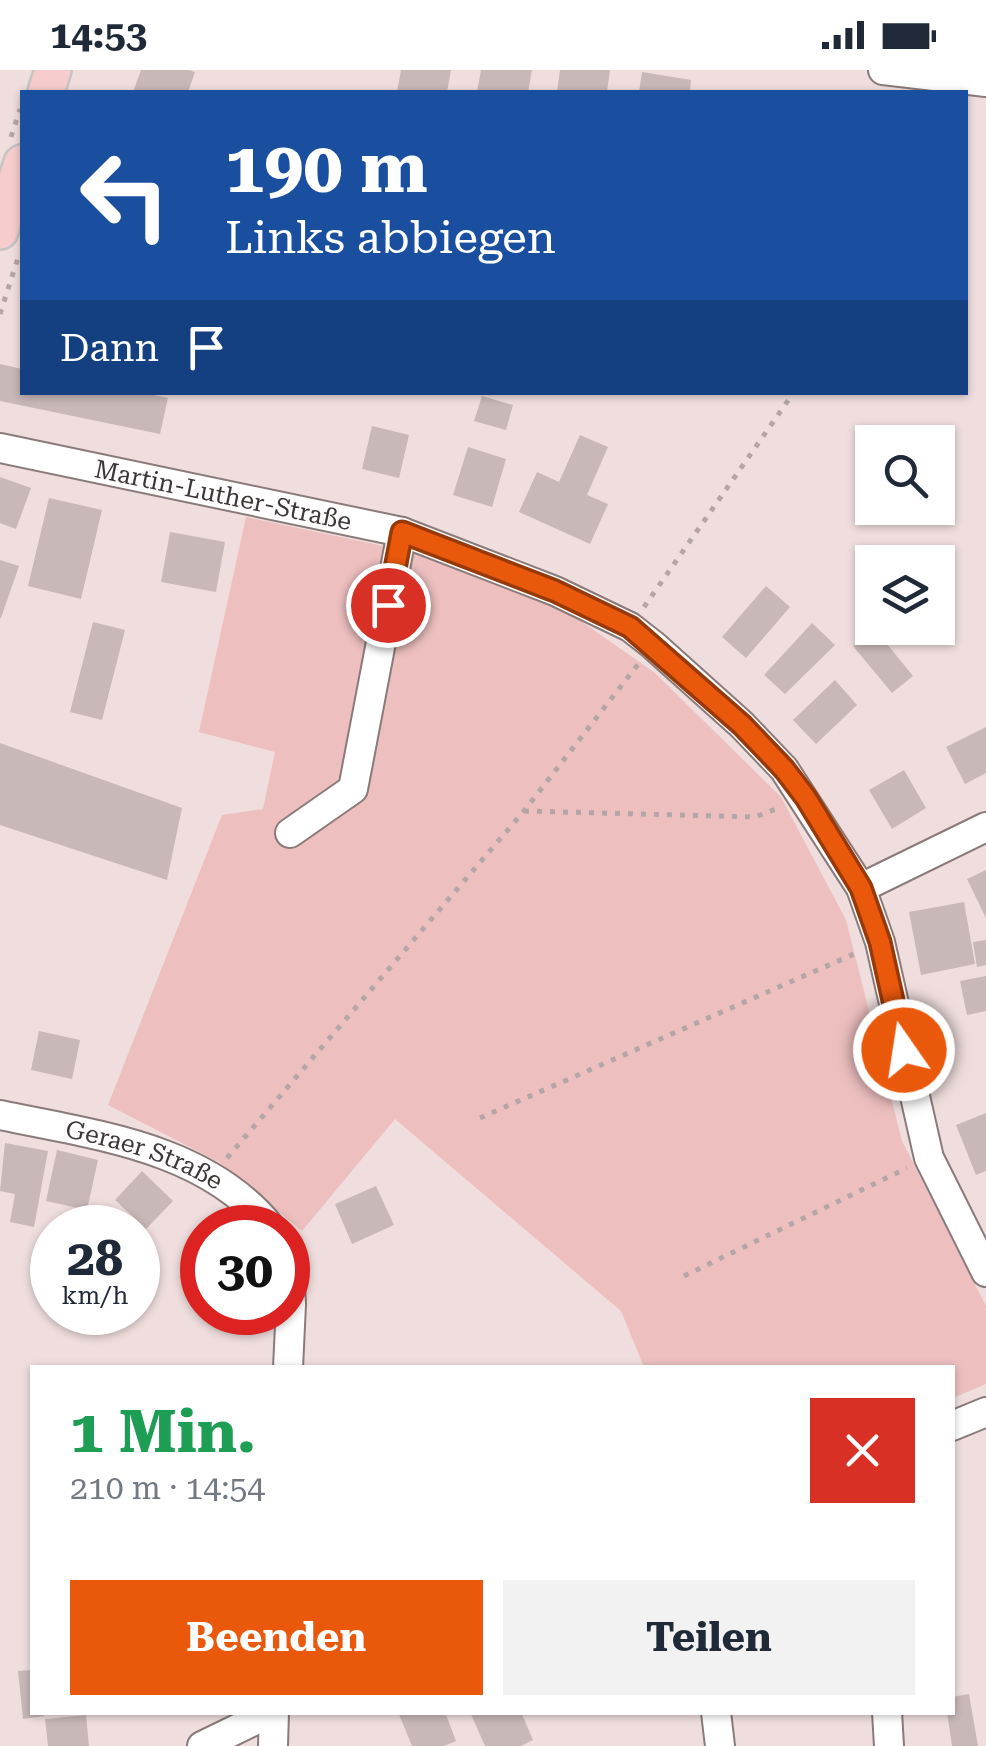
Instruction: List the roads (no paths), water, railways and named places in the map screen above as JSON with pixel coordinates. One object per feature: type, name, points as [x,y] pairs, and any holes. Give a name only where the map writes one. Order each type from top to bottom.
[{"type":"main road","points":[[0,231],[20,169]]},
{"type":"street","points":[[882,70],[986,82]]},
{"type":"street","name":"Martin-Luther-Straße","points":[[0,448],[402,532],[555,591],[630,627],[653,645],[742,725],[784,769],[861,888],[880,942],[929,1158],[986,1272]]},
{"type":"street","points":[[290,832],[353,789],[402,532]]},
{"type":"street","points":[[861,888],[986,828]]},
{"type":"street","name":"Geraer Straße","points":[[0,1115],[141,1145],[211,1176],[249,1205]]},
{"type":"street","points":[[288,1365],[290,1335]]},
{"type":"street","points":[[955,1425],[986,1412]]},
{"type":"street","points":[[202,1746],[267,1715]]},
{"type":"street","points":[[273,1715],[273,1746]]},
{"type":"street","points":[[716,1715],[720,1746]]},
{"type":"street","points":[[887,1715],[889,1746]]}]
